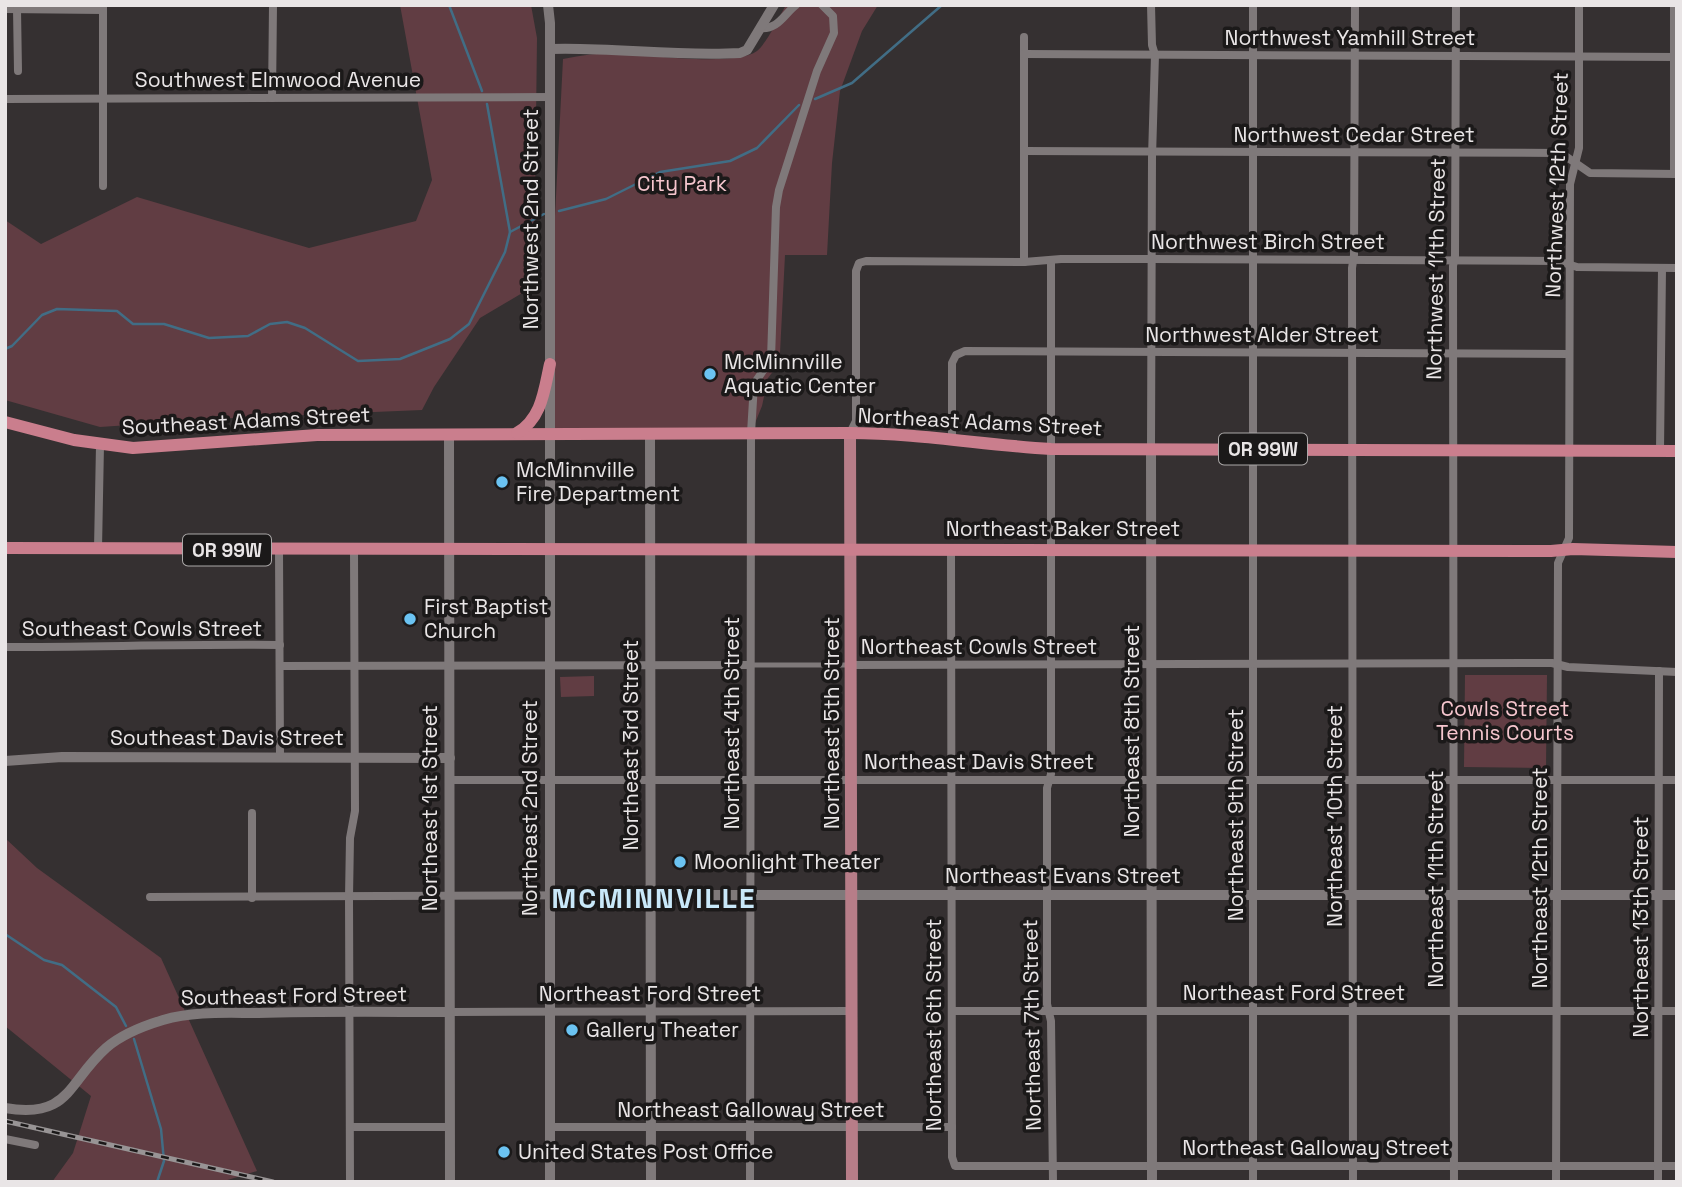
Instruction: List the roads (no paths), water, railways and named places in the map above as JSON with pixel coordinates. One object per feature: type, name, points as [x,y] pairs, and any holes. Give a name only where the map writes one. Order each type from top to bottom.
[{"type":"highway","points":[[517,433],[531,424],[536,416],[550,364]]},
{"type":"highway","name":"Southeast Adams Street","points":[[5,422],[100,445],[133,448],[317,435],[449,434]]},
{"type":"highway","name":"Northeast Adams Street","points":[[449,434],[850,433],[912,435],[1051,449],[1677,451]]},
{"type":"highway","name":"OR 99W","points":[[5,548],[449,549]]},
{"type":"highway","name":"Northeast Baker Street","points":[[449,549],[1677,550]]},
{"type":"main road","name":"Northwest 2nd Street","points":[[548,5],[551,49],[550,433]]},
{"type":"main road","name":"Northeast 2nd Street","points":[[550,433],[550,1182]]},
{"type":"main road","name":"Northeast 5th Street","points":[[850,433],[852,1182]]},
{"type":"street","points":[[272,98],[273,5]]},
{"type":"street","points":[[551,49],[605,48],[655,53],[726,54],[747,50],[774,5]]},
{"type":"street","points":[[760,28],[774,26],[796,5]]},
{"type":"street","name":"Northeast 4th Street","points":[[750,1182],[751,433],[754,384],[771,359],[776,207],[779,190],[817,71],[834,33],[833,16],[822,5]]},
{"type":"street","points":[[1151,5],[1152,45],[1155,55],[1151,259],[1152,449]]},
{"type":"street","name":"Northeast 9th Street","points":[[1253,5],[1253,1182]]},
{"type":"street","name":"Northeast 10th Street","points":[[1353,1182],[1352,353],[1355,5]]},
{"type":"street","name":"Northwest 11th Street","points":[[1452,450],[1456,5]]},
{"type":"street","name":"Northwest 12th Street","points":[[1569,451],[1570,184],[1579,148],[1579,5]]},
{"type":"street","points":[[1674,5],[1675,174]]},
{"type":"street","points":[[5,9],[103,7],[103,186]]},
{"type":"street","points":[[17,9],[18,71]]},
{"type":"street","points":[[1024,37],[1024,262]]},
{"type":"street","name":"Northwest Yamhill Street","points":[[1024,54],[1675,57]]},
{"type":"street","name":"Southwest Elmwood Avenue","points":[[5,99],[551,97]]},
{"type":"street","name":"Northwest Cedar Street","points":[[1024,151],[1561,153],[1590,173],[1675,174]]},
{"type":"street","name":"Northwest Birch Street","points":[[850,433],[856,421],[856,271],[859,263],[1151,259],[1558,261],[1577,267],[1677,268]]},
{"type":"street","name":"Northeast 7th Street","points":[[1051,260],[1051,774],[1047,788],[1047,895],[1053,1182]]},
{"type":"street","points":[[1660,451],[1662,268]]},
{"type":"street","name":"Northwest Alder Street","points":[[952,440],[953,363],[956,355],[965,351],[1569,354]]},
{"type":"street","name":"Northeast 3rd Street","points":[[650,433],[651,1182]]},
{"type":"street","name":"Northeast 1st Street","points":[[449,434],[450,1182]]},
{"type":"street","points":[[98,549],[100,445]]},
{"type":"street","name":"Northeast 8th Street","points":[[1152,449],[1152,1182]]},
{"type":"street","name":"Northeast 11th Street","points":[[1452,450],[1454,1182]]},
{"type":"street","name":"Northeast 12th Street","points":[[1556,1182],[1558,563],[1569,538],[1569,451]]},
{"type":"street","name":"Northeast 6th Street","points":[[951,548],[952,1157],[955,1166]]},
{"type":"street","points":[[279,549],[280,757]]},
{"type":"street","points":[[350,1182],[349,897],[350,838],[355,811],[354,550]]},
{"type":"street","name":"Southeast Cowls Street","points":[[5,647],[280,645]]},
{"type":"street","name":"Northeast Cowls Street","points":[[449,664],[650,666],[1352,663],[1558,665],[1677,672]]},
{"type":"street","name":"Southeast Cowls Street","points":[[280,666],[449,664]]},
{"type":"street","name":"Northeast 13th Street","points":[[1658,1182],[1659,671]]},
{"type":"street","name":"Southeast Davis Street","points":[[5,761],[73,757],[450,758]]},
{"type":"street","name":"Northeast Davis Street","points":[[450,780],[1677,780]]},
{"type":"street","points":[[252,813],[252,898]]},
{"type":"street","name":"Northeast Evans Street","points":[[150,897],[1677,895]]},
{"type":"street","name":"Northeast Ford Street","points":[[449,1012],[851,1011]]},
{"type":"street","name":"Northeast Ford Street","points":[[953,1011],[1677,1011]]},
{"type":"street","name":"Southeast Ford Street","points":[[5,1108],[36,1111],[57,1103],[68,1095],[107,1048],[134,1030],[166,1018],[207,1013],[449,1012]]},
{"type":"street","points":[[349,1128],[450,1127]]},
{"type":"street","name":"Northeast Galloway Street","points":[[550,1127],[952,1127]]},
{"type":"street","points":[[5,1139],[35,1145]]},
{"type":"street","name":"Northeast Galloway Street","points":[[955,1166],[1677,1166]]},
{"type":"waterway","points":[[449,5],[482,91]]},
{"type":"waterway","points":[[815,99],[852,83],[942,5]]},
{"type":"waterway","points":[[5,349],[12,346],[42,315],[57,309],[117,311],[133,324],[164,324],[209,338],[248,336],[270,324],[287,322],[305,328],[358,361],[400,359],[450,339],[469,324],[505,252],[510,232],[487,104]]},
{"type":"waterway","points":[[559,211],[606,199],[660,172],[730,161],[757,148],[799,105]]},
{"type":"waterway","points":[[510,232],[544,214]]},
{"type":"waterway","points":[[5,934],[44,960],[62,965],[116,1007],[126,1026]]},
{"type":"waterway","points":[[134,1039],[161,1129],[164,1161],[157,1182]]},
{"type":"railway","points":[[5,1121],[273,1182]]},
{"type":"place","name":"McMinnville Aquatic Center","points":[[710,374]]},
{"type":"place","name":"McMinnville Fire Department","points":[[502,482]]},
{"type":"place","name":"First Baptist Church","points":[[410,619]]},
{"type":"place","name":"Moonlight Theater","points":[[680,862]]},
{"type":"place","name":"Gallery Theater","points":[[572,1030]]},
{"type":"place","name":"United States Post Office","points":[[504,1152]]},
{"type":"district","name":"MCMINNVILLE","points":[[654,898]]},
{"type":"park label","name":"City Park","points":[[682,184]]},
{"type":"park label","name":"Cowls Street Tennis Courts","points":[[1505,721]]}]
